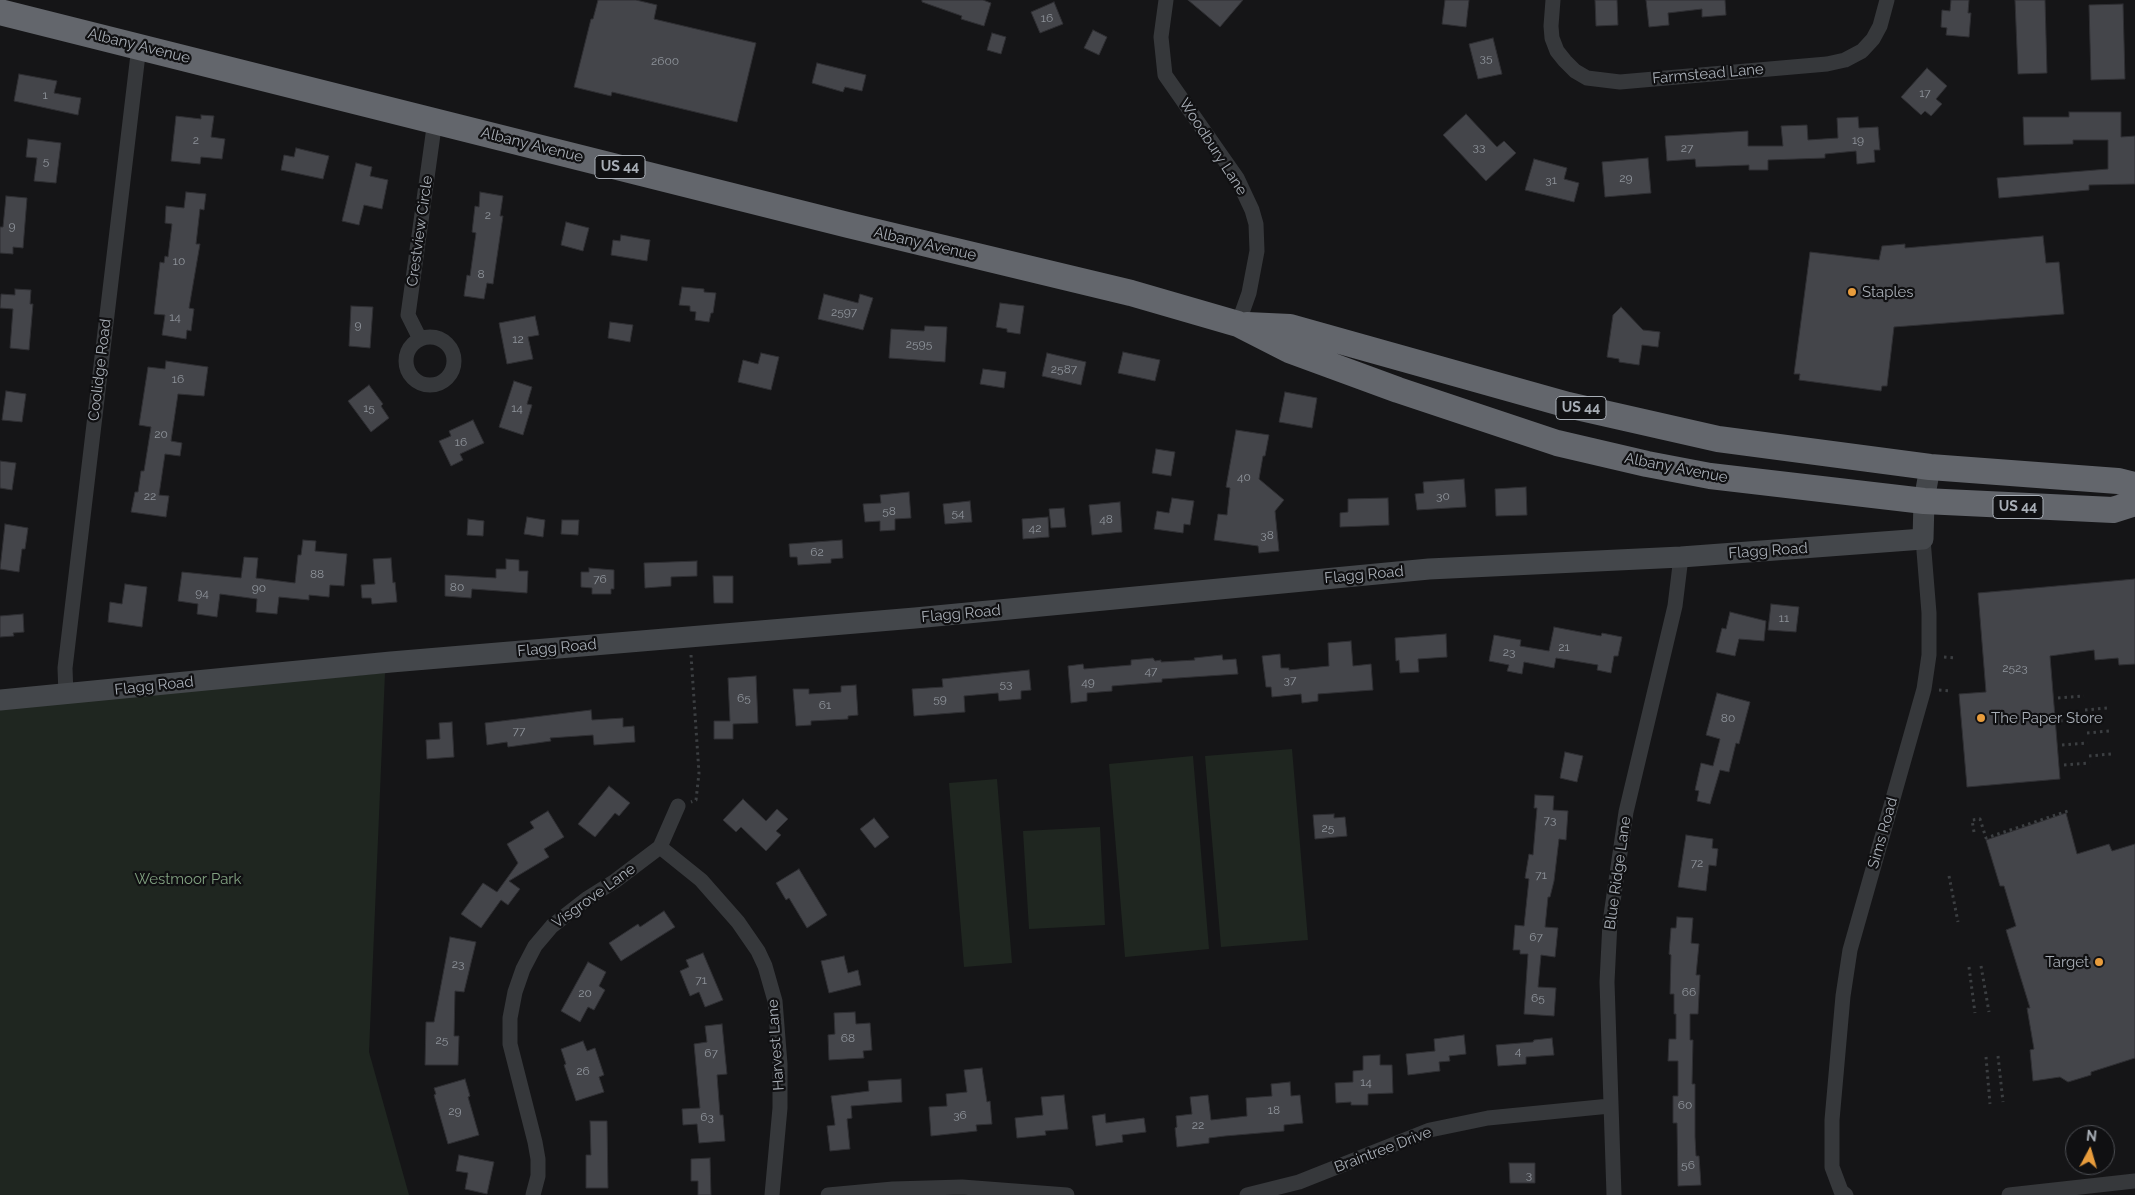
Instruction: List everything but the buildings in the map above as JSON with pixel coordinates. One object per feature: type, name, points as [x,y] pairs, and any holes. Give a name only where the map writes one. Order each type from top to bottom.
[{"type":"highway","name":"Albany Avenue","points":[[0,12],[848,225],[1131,293],[1238,324],[1298,353],[1398,390],[1557,443],[1710,476],[1924,500],[2113,510],[2135,503]]},
{"type":"highway","name":"Albany Avenue","points":[[1238,324],[1290,327],[1568,405],[1718,439],[1930,467],[2118,481],[2135,485]]},
{"type":"street","name":"Woodbury Lane","points":[[1166,0],[1161,37],[1165,75],[1236,178],[1252,210],[1256,224],[1257,251],[1249,293],[1238,324]]},
{"type":"street","name":"Farmstead Lane","points":[[1553,0],[1552,38],[1557,51],[1564,61],[1575,71],[1587,78],[1620,82],[1827,64],[1845,60],[1862,51],[1873,39],[1880,26],[1887,0]]},
{"type":"street","name":"Coolidge Road","points":[[66,695],[64,668],[139,46]]},
{"type":"street","name":"Crestview Circle","points":[[420,339],[408,315],[435,120]]},
{"type":"street","name":"Sims Road","points":[[1846,1195],[1841,1191],[1832,1167],[1832,1120],[1843,996],[1850,950],[1924,689],[1929,655],[1929,613],[1923,539],[1924,500],[1930,467]]},
{"type":"street","name":"Flagg Road","points":[[0,700],[391,662],[915,618],[1429,569],[1681,557],[1923,539]]},
{"type":"street","name":"Blue Ridge Lane","points":[[1614,1195],[1607,982],[1610,922],[1626,812],[1675,606],[1681,557]]},
{"type":"street","points":[[660,847],[678,806]]},
{"type":"street","name":"Visgrove Lane","points":[[533,1195],[538,1176],[536,1142],[510,1044],[510,1018],[515,992],[523,969],[535,946],[552,926],[660,847]]},
{"type":"street","name":"Harvest Lane","points":[[660,847],[701,880],[738,922],[758,951],[765,966],[775,1001],[780,1064],[780,1108],[772,1195]]},
{"type":"street","name":"Braintree Drive","points":[[1247,1195],[1300,1182],[1430,1130],[1488,1118],[1610,1106]]},
{"type":"street","points":[[2009,1195],[2135,1181]]},
{"type":"street","points":[[828,1195],[893,1189],[962,1186],[1067,1195]]},
{"type":"path","points":[[678,806],[696,800],[698,773],[690,654]]},
{"type":"path","points":[[2058,698],[2084,696]]},
{"type":"path","points":[[2086,710],[2107,708]]},
{"type":"path","points":[[2060,721],[2086,719]]},
{"type":"path","points":[[2087,733],[2109,731]]},
{"type":"path","points":[[2062,745],[2088,743]]},
{"type":"path","points":[[2089,756],[2111,754]]},
{"type":"path","points":[[2064,765],[2090,763]]},
{"type":"path","points":[[1974,832],[1972,820],[1980,819],[1986,838],[2068,811]]},
{"type":"path","points":[[1949,876],[1958,922]]},
{"type":"path","points":[[1981,966],[1989,1012]]},
{"type":"path","points":[[1970,967],[1974,1013]]},
{"type":"path","points":[[1998,1056],[2003,1102]]},
{"type":"path","points":[[1986,1057],[1990,1104]]},
{"type":"green space","name":"Westmoor Park","points":[[385,673],[369,1052],[409,1195],[0,1195],[0,706]]},
{"type":"green space","points":[[1292,749],[1308,940],[1221,947],[1205,756]]},
{"type":"green space","points":[[1193,756],[1209,949],[1125,957],[1109,764]]},
{"type":"green space","points":[[997,779],[1012,963],[964,967],[949,783]]},
{"type":"green space","points":[[1100,827],[1105,925],[1029,929],[1023,831]]},
{"type":"place","name":"Staples","points":[[1852,292]]},
{"type":"place","name":"The Paper Store","points":[[1981,718]]},
{"type":"place","name":"Target","points":[[2099,962]]}]
